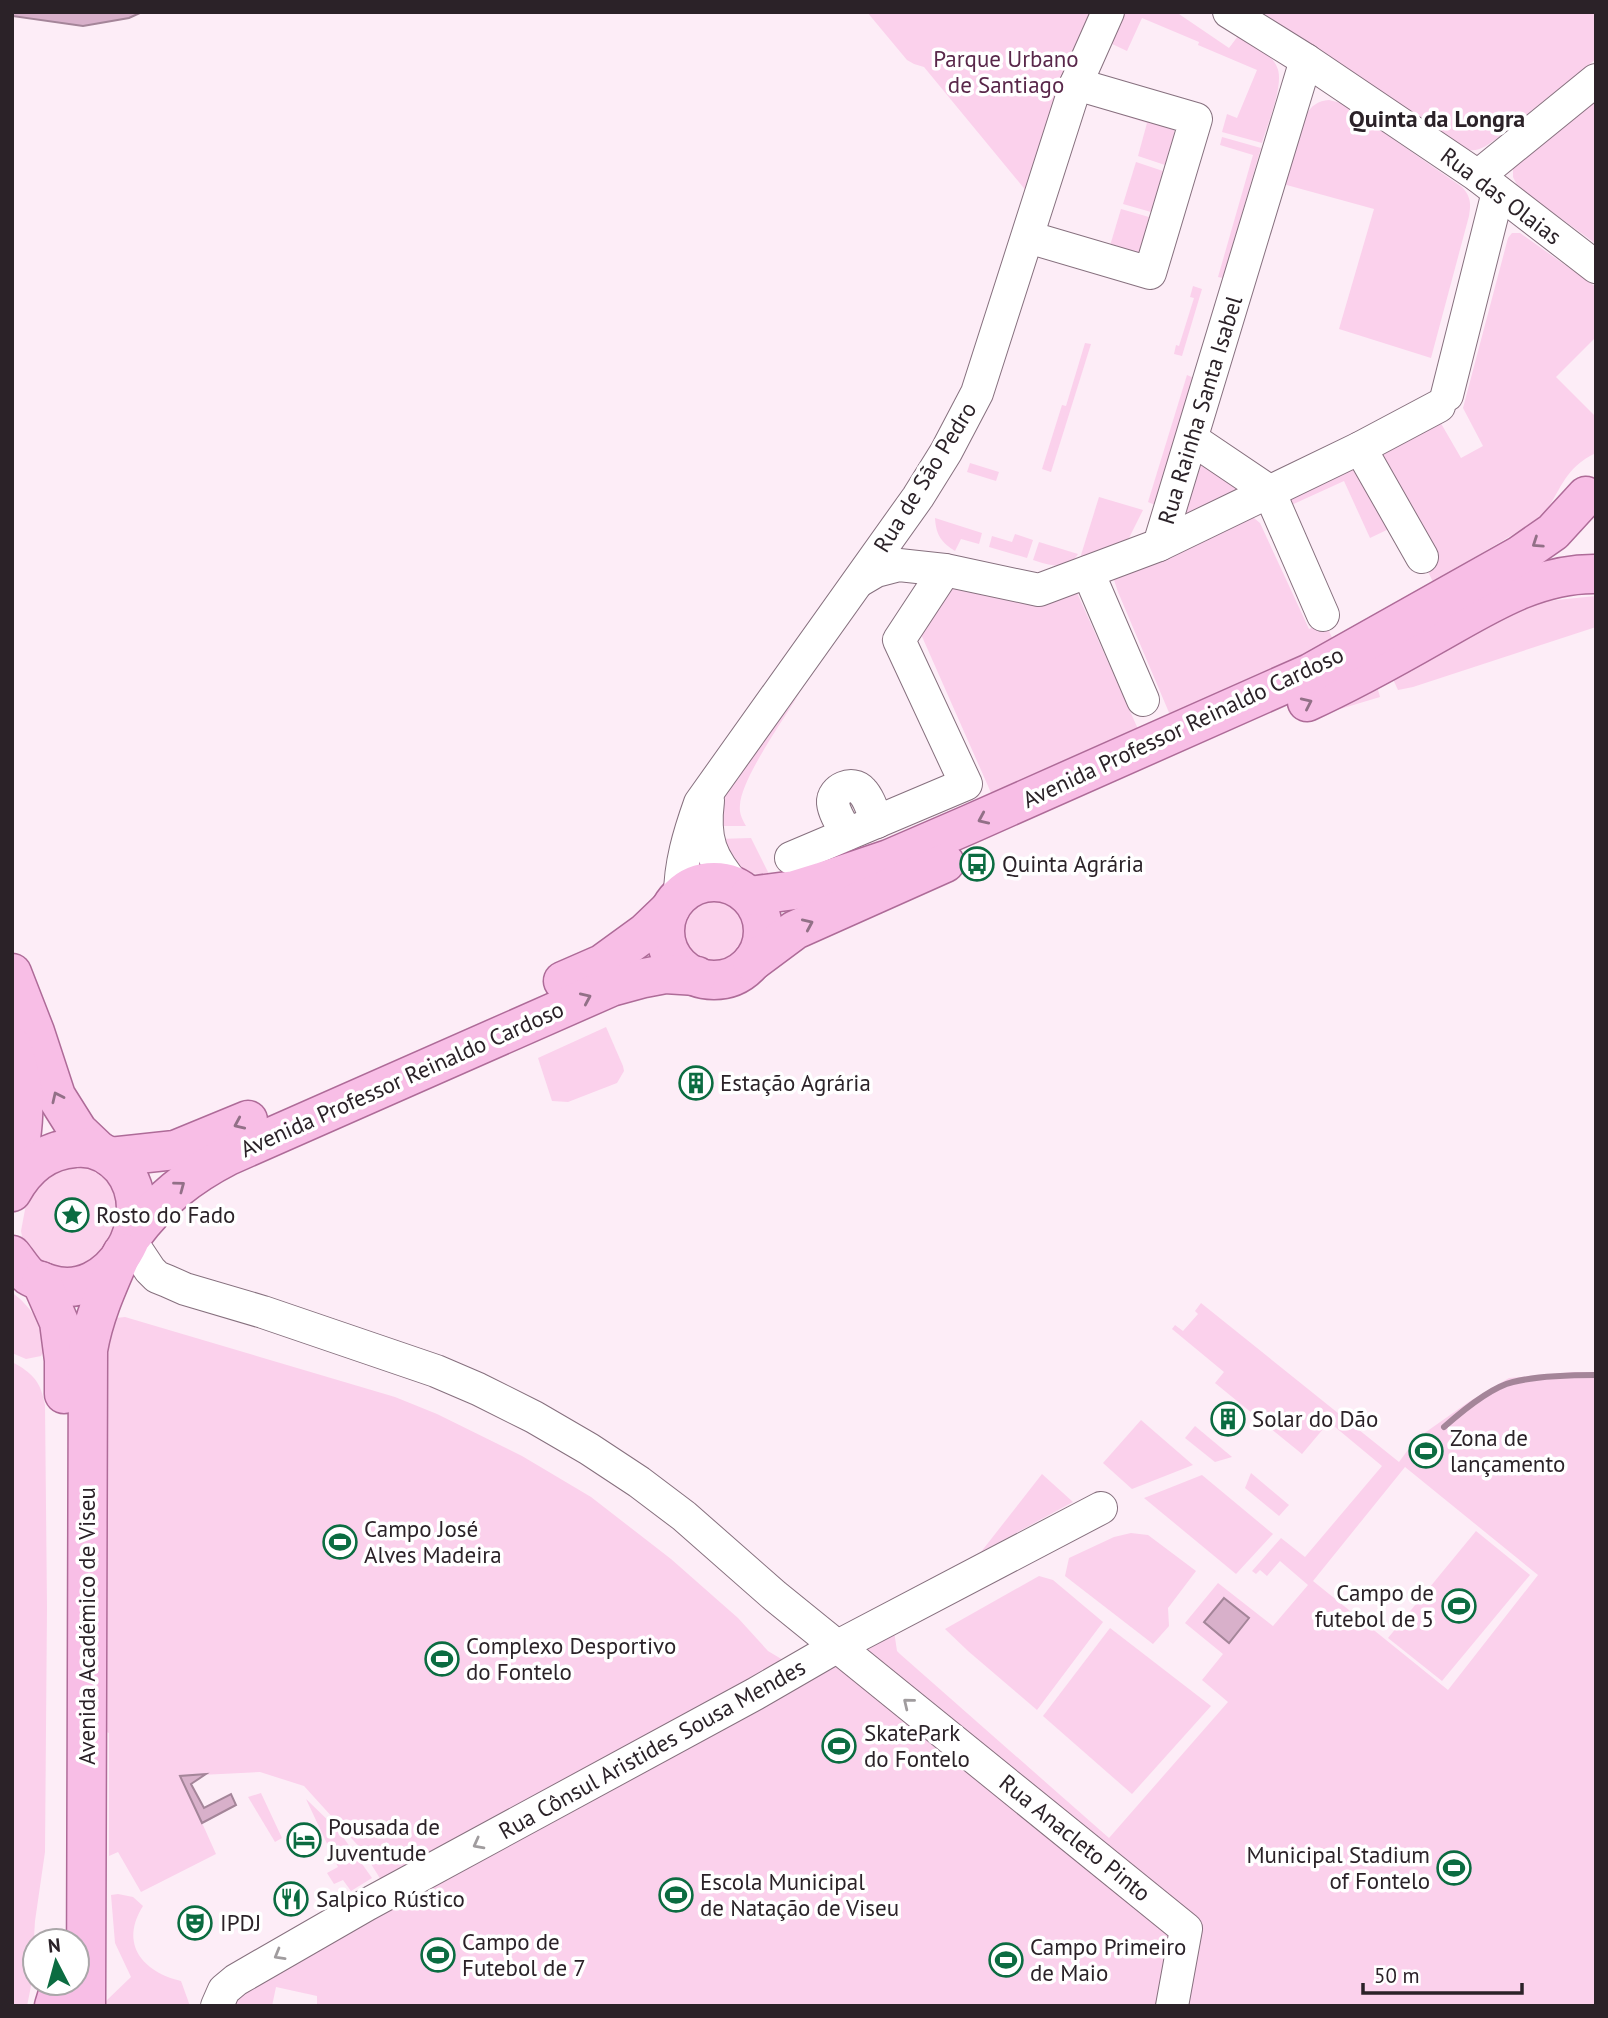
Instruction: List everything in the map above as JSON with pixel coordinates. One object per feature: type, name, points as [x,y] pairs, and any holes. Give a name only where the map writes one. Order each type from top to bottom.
[{"type":"main road","points":[[1591,491],[1580,510],[1577,525],[1580,539],[1596,563]]},
{"type":"main road","name":"Avenida Professor Reinaldo Cardoso","points":[[742,891],[795,890],[889,859],[1310,673],[1520,555],[1553,532],[1591,491]]},
{"type":"main road","name":"Avenida Professor Reinaldo Cardoso","points":[[752,962],[795,930],[1321,696],[1507,595],[1545,581],[1580,574],[1596,574]]},
{"type":"main road","points":[[719,882],[742,891],[760,911],[763,930],[760,947],[752,962],[742,971],[722,979],[697,976],[685,969],[670,952],[666,928],[675,903],[688,890],[703,883],[719,882]]},
{"type":"main road","name":"Avenida Professor Reinaldo Cardoso","points":[[12,1191],[26,1170],[52,1153],[75,1147],[104,1154],[175,1150],[210,1136],[603,964],[646,932],[675,903]]},
{"type":"main road","points":[[12,973],[56,1096],[66,1115],[78,1131],[127,1175],[133,1186],[138,1212],[81,1270]]},
{"type":"main road","name":"Avenida Professor Reinaldo Cardoso","points":[[81,1270],[173,1190],[228,1156],[611,987],[667,974],[697,976]]},
{"type":"main road","points":[[12,1046],[23,1101],[19,1156],[12,1191]]},
{"type":"main road","name":"Avenida Académico de Viseu","points":[[64,1927],[64,1363],[59,1322],[81,1270]]},
{"type":"main road","name":"Avenida Académico de Viseu","points":[[81,1270],[92,1328],[88,1359],[86,2006]]},
{"type":"street","name":"Rua de São Pedro","points":[[675,903],[680,872],[700,803],[918,497],[946,452],[977,393],[1076,84],[1108,12]]},
{"type":"street","name":"Rua das Olaias","points":[[1229,12],[1306,60],[1488,184],[1596,267]]},
{"type":"street","name":"Rua Rainha Santa Isabel","points":[[859,581],[876,571],[900,565],[945,570],[1039,590],[1158,545],[1306,60]]},
{"type":"street","points":[[1158,545],[1360,448],[1443,401],[1488,184],[1596,80]]},
{"type":"street","points":[[1028,237],[1150,274],[1196,119],[1076,84]]},
{"type":"street","points":[[1192,439],[1269,491],[1323,615]]},
{"type":"street","points":[[1360,448],[1422,557]]},
{"type":"street","points":[[791,858],[966,784],[899,640],[945,570],[927,558],[919,544],[915,529],[918,497]]},
{"type":"street","points":[[1088,572],[1143,700]]},
{"type":"street","points":[[711,786],[708,833],[712,853],[722,870],[742,891]]},
{"type":"street","points":[[847,835],[833,806],[833,797],[844,787],[862,790],[877,822]]},
{"type":"street","points":[[81,1270],[144,1263],[157,1277],[185,1289]]},
{"type":"street","points":[[81,1270],[185,1289],[263,1312],[436,1371],[478,1389],[589,1449],[648,1489],[684,1516],[775,1596],[838,1646]]},
{"type":"street","name":"Rua Cônsul Aristides Sousa Mendes","points":[[217,2006],[224,1990],[236,1980],[368,1904],[755,1694],[838,1646],[1101,1508]]},
{"type":"street","name":"Rua Anacleto Pinto","points":[[838,1646],[1186,1929],[1172,2006]]},
{"type":"green space","name":"Parque Urbano de Santiago","points":[[867,12],[1098,12],[1032,198],[924,67],[907,60]]},
{"type":"green space","points":[[1124,12],[1176,12],[1229,48],[1238,36],[1270,57],[1277,67],[1279,84],[1262,143],[1222,132],[1227,114],[1237,118],[1257,70],[1142,18],[1127,51],[1110,43]]},
{"type":"green space","points":[[1262,12],[1596,12],[1596,59],[1496,139],[1482,148],[1470,150]]},
{"type":"green space","points":[[1596,95],[1596,244],[1518,187],[1513,177],[1513,166]]},
{"type":"green space","points":[[1329,100],[1341,103],[1462,187],[1469,197],[1469,216],[1431,358],[1339,329],[1374,209],[1283,184],[1306,115],[1316,104]]},
{"type":"green space","points":[[1108,106],[1174,128],[1165,165],[1138,156],[1147,123],[1106,110]]},
{"type":"green space","points":[[1222,137],[1261,148],[1223,278],[1218,277],[1253,155],[1220,145]]},
{"type":"green space","points":[[1136,162],[1163,171],[1151,212],[1123,204]]},
{"type":"green space","points":[[1121,209],[1149,217],[1138,253],[1109,249]]},
{"type":"green space","points":[[1512,233],[1520,233],[1596,287],[1596,337],[1556,377],[1596,417],[1596,453],[1568,475],[1539,519],[1433,582],[1369,447],[1435,413],[1461,458],[1483,446],[1463,408],[1508,238]]},
{"type":"green space","points":[[1193,286],[1202,289],[1182,356],[1174,354],[1194,298],[1190,297]]},
{"type":"green space","points":[[1085,343],[1091,344],[1051,472],[1042,469],[1062,405],[1066,406]]},
{"type":"green space","points":[[1187,375],[1194,378],[1155,505],[1148,502]]},
{"type":"green space","points":[[1202,456],[1249,492],[1181,521]]},
{"type":"green space","points":[[1353,460],[1393,527],[1370,538],[1344,481],[1287,507],[1281,492]]},
{"type":"green space","points":[[970,463],[999,472],[996,481],[967,472]]},
{"type":"green space","points":[[1099,497],[1143,510],[1126,544],[1082,559],[1081,555]]},
{"type":"green space","points":[[1246,517],[1254,518],[1260,523],[1309,629],[1325,622],[1333,640],[1170,715],[1118,592],[1114,580],[1116,573]]},
{"type":"green space","points":[[935,518],[982,533],[979,544],[961,539],[955,551],[940,538]]},
{"type":"green space","points":[[1015,534],[1033,540],[1027,558],[989,547],[992,536],[1012,542]]},
{"type":"green space","points":[[1039,542],[1078,554],[1074,560],[1063,565],[1039,562],[1033,560]]},
{"type":"green space","points":[[951,585],[1026,604],[1074,586],[1138,729],[992,795],[920,632]]},
{"type":"green space","points":[[1596,596],[1596,627],[1413,687],[1398,690],[1392,677],[1520,609],[1547,601]]},
{"type":"green space","points":[[1377,686],[1380,697],[1340,709],[1340,705]]},
{"type":"green space","points":[[799,694],[764,749],[742,794],[741,816],[746,826],[715,826],[721,801],[727,791]]},
{"type":"green space","points":[[751,838],[769,874],[742,870],[727,855],[717,839]]},
{"type":"green space","points":[[715,899],[737,908],[746,930],[737,952],[715,961],[693,952],[684,930],[693,908]]},
{"type":"green space","points":[[606,1027],[624,1071],[617,1083],[568,1102],[552,1101],[538,1058]]},
{"type":"green space","points":[[79,1163],[105,1174],[118,1190],[115,1231],[98,1256],[71,1272],[38,1261],[23,1242],[21,1231],[27,1199],[46,1175]]},
{"type":"green space","points":[[12,1293],[40,1324],[46,1339],[41,1356],[26,1359],[12,1353]]},
{"type":"green space","name":"Complexo Desportivo do Fontelo","points":[[1201,1303],[1399,1462],[1416,1439],[1470,1401],[1509,1378],[1596,1372],[1596,2006],[317,2006],[317,1996],[276,1987],[272,2006],[228,2006],[236,1994],[394,1901],[363,1851],[304,1786],[260,1772],[181,1776],[216,1854],[141,1892],[118,1852],[109,1856],[109,1733],[101,1730],[106,1340],[116,1318],[125,1317],[395,1397],[437,1414],[522,1456],[591,1497],[671,1559],[738,1618],[768,1651],[808,1675],[894,1631],[897,1651],[900,1654],[1109,1838],[1228,1702],[1202,1680],[1223,1654],[1185,1623],[1218,1583],[1273,1626],[1308,1585],[1280,1561],[1267,1576],[1260,1570],[1256,1574],[1252,1571],[1281,1538],[1305,1557],[1382,1466],[1329,1422],[1302,1454],[1215,1383],[1224,1372],[1172,1329],[1175,1325],[1183,1331],[1198,1314],[1195,1311]],"holes":[[[1405,1467],[1538,1575],[1448,1690],[1313,1581]]]},
{"type":"green space","points":[[12,1362],[35,1379],[45,1405],[47,1607],[45,1852],[35,1927],[21,1927],[21,1997],[29,1997],[27,2006],[12,2006]]},
{"type":"green space","points":[[1141,1420],[1193,1465],[1132,1489],[1103,1463]]},
{"type":"green space","points":[[1195,1426],[1232,1457],[1215,1462],[1185,1438]]},
{"type":"green space","points":[[1251,1473],[1289,1505],[1279,1516],[1245,1488]]},
{"type":"green space","points":[[1042,1474],[1073,1502],[981,1552]]},
{"type":"green space","points":[[1202,1475],[1273,1534],[1236,1574],[1144,1498]]},
{"type":"green space","name":"Campo de futebol de 5","points":[[1476,1531],[1530,1575],[1442,1681],[1388,1638]]},
{"type":"green space","points":[[1131,1533],[1148,1535],[1196,1571],[1168,1608],[1169,1626],[1153,1644],[1065,1576],[1069,1558],[1114,1537]]},
{"type":"green space","points":[[1039,1576],[1053,1580],[1103,1622],[1037,1710],[945,1629]]},
{"type":"green space","points":[[1110,1628],[1211,1706],[1132,1794],[1043,1716]]},
{"type":"green space","points":[[261,1793],[282,1838],[275,1842],[248,1797]]},
{"type":"green space","points":[[306,1799],[338,1830],[372,1878],[351,1891],[343,1880],[334,1884],[327,1873],[338,1867]]},
{"type":"green space","points":[[111,1895],[133,1897],[143,1906],[133,1932],[134,1944],[139,1954],[156,1971],[181,1981],[190,2006],[106,2006],[106,2001],[131,1977],[115,1943]]},
{"type":"shaded area","points":[[12,12],[142,12],[129,18],[83,26],[12,16]]},
{"type":"shaded area","points":[[1224,1598],[1249,1618],[1229,1643],[1204,1622]]},
{"type":"shaded area","points":[[206,1774],[191,1784],[204,1808],[231,1794],[236,1805],[202,1823],[180,1776]]},
{"type":"waterway","points":[[1444,1427],[1477,1401],[1504,1385],[1543,1377],[1596,1375]]},
{"type":"place","name":"Quinta Agrária","points":[[977,864]]},
{"type":"place","name":"Estação Agrária","points":[[696,1083]]},
{"type":"place","name":"Rosto do Fado","points":[[72,1215]]},
{"type":"place","name":"Solar do Dão","points":[[1228,1419]]},
{"type":"place","name":"Zona de lançamento","points":[[1426,1451]]},
{"type":"place","name":"Campo José Alves Madeira","points":[[340,1542]]},
{"type":"place","name":"Campo de futebol de 5","points":[[1459,1606]]},
{"type":"place","name":"Complexo Desportivo do Fontelo","points":[[442,1659]]},
{"type":"place","name":"SkatePark do Fontelo","points":[[839,1746]]},
{"type":"place","name":"Pousada de Juventude","points":[[304,1840]]},
{"type":"place","name":"Municipal Stadium of Fontelo","points":[[1454,1868]]},
{"type":"place","name":"Escola Municipal de Natação de Viseu","points":[[676,1895]]},
{"type":"place","name":"Salpico Rústico","points":[[291,1899]]},
{"type":"place","name":"IPDJ","points":[[195,1923]]},
{"type":"place","name":"Campo de Futebol de 7","points":[[438,1955]]},
{"type":"place","name":"Campo Primeiro de Maio","points":[[1006,1960]]},
{"type":"district","name":"Quinta da Longra","points":[[1437,119]]}]
